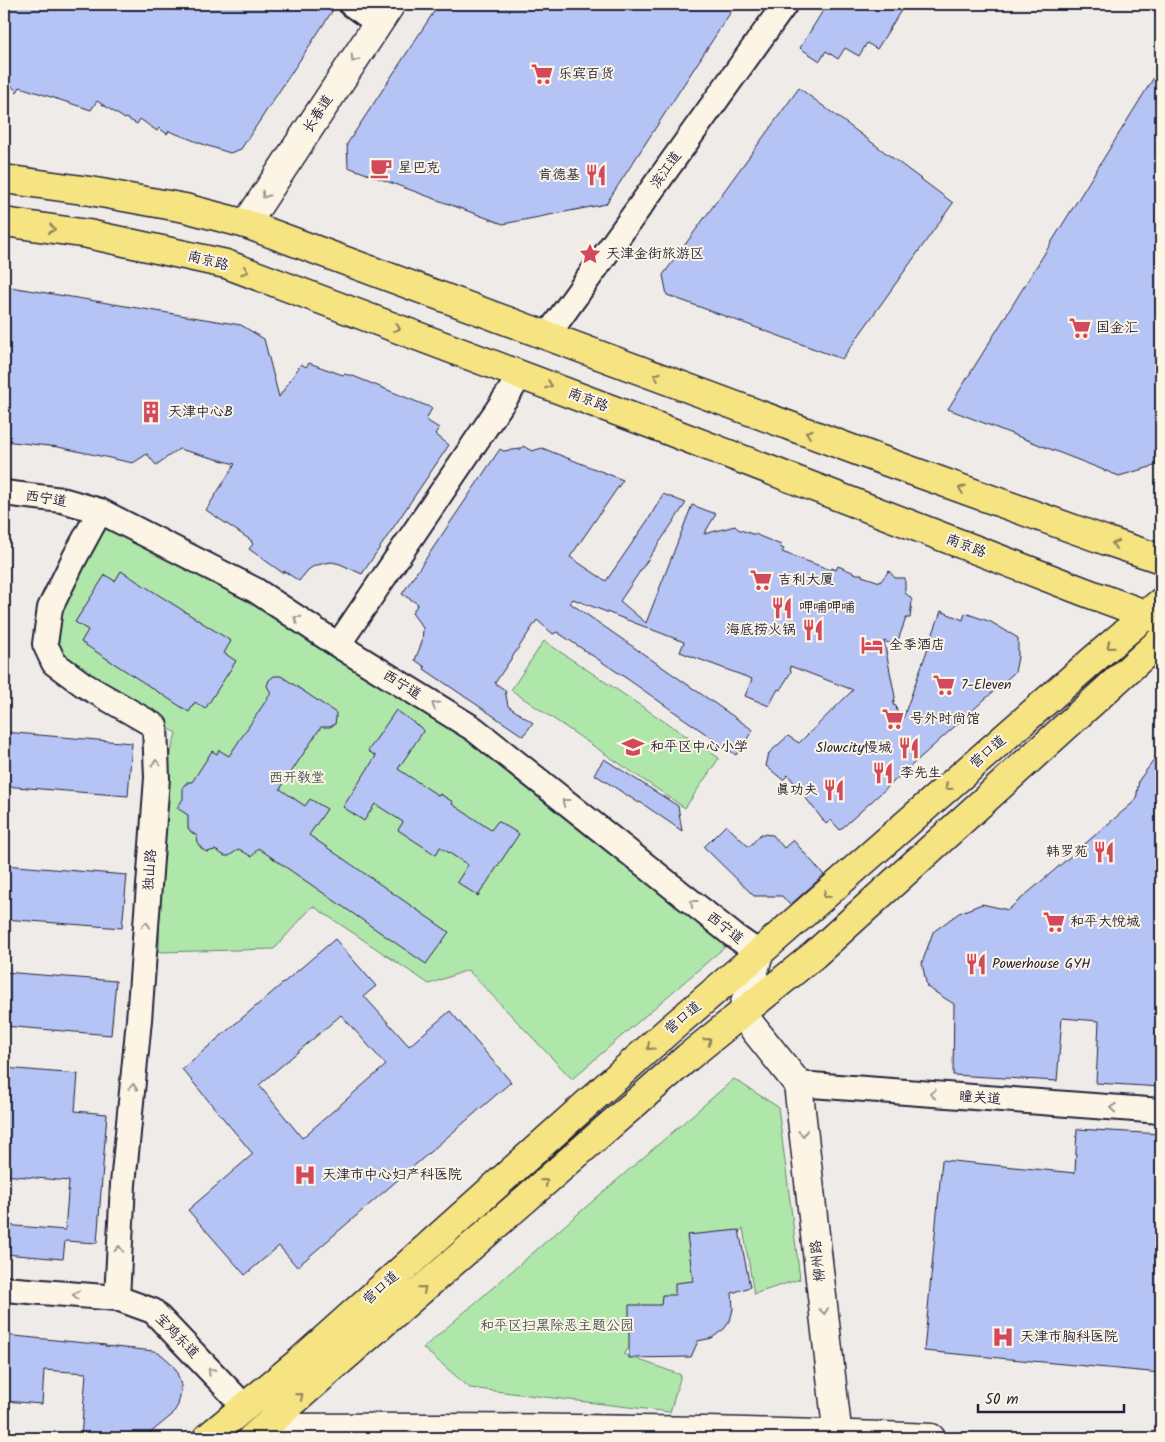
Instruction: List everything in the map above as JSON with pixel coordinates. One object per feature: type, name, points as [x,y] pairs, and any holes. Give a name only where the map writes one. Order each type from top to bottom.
[{"type":"main road","points":[[4,180],[90,191],[175,206],[246,224],[879,459],[1161,559]]},
{"type":"main road","name":"南京路","points":[[4,222],[88,234],[226,264],[521,375],[1085,592],[1158,609]]},
{"type":"main road","name":"营口道","points":[[207,1438],[299,1362],[660,1038],[1085,666],[1158,609]]},
{"type":"main road","name":"营口道","points":[[257,1436],[681,1064],[814,955],[1161,640]]},
{"type":"street","points":[[351,4],[384,14]]},
{"type":"street","name":"滨江道","points":[[547,336],[785,4]]},
{"type":"street","name":"长春道","points":[[246,224],[384,14]]},
{"type":"street","points":[[338,645],[521,375]]},
{"type":"street","name":"西宁道","points":[[4,493],[62,500],[100,511],[255,590],[338,645],[474,729],[733,935],[759,953]]},
{"type":"street","name":"独山路","points":[[100,511],[50,608],[45,644],[54,663],[84,685],[155,726],[157,778],[139,1020],[123,1184],[117,1298]]},
{"type":"street","points":[[759,953],[742,1014],[798,1084]]},
{"type":"street","name":"瞳关道","points":[[798,1084],[1161,1111]]},
{"type":"street","name":"柳州路","points":[[798,1084],[838,1436]]},
{"type":"street","name":"宝鸡东道","points":[[4,1290],[117,1298],[153,1311],[244,1406]]},
{"type":"street","points":[[244,1406],[257,1436],[336,1428],[932,1438]]},
{"type":"street","points":[[310,1438],[336,1428]]},
{"type":"green space","name":"西开教堂","points":[[103,519],[252,597],[469,734],[727,945],[572,1079],[468,970],[429,984],[313,906],[274,949],[159,952],[162,786],[176,733],[57,659],[54,608]]},
{"type":"green space","points":[[544,641],[719,758],[685,808],[511,690]]},
{"type":"green space","name":"和平区扫黑除恶主题公园","points":[[734,1079],[778,1107],[800,1279],[754,1294],[743,1228],[623,1354],[681,1375],[670,1412],[470,1388],[423,1348]]},
{"type":"building","points":[[4,4],[337,4],[241,149],[230,153],[169,131],[167,134],[159,128],[157,131],[140,119],[137,124],[125,119],[97,101],[91,110],[20,87],[17,92],[4,77]]},
{"type":"building","name":"乐宾百货","points":[[439,4],[736,4],[606,204],[503,224],[348,167],[347,144]]},
{"type":"building","points":[[827,4],[905,4],[877,49],[867,43],[859,56],[845,48],[838,59],[826,51],[820,61],[800,48]]},
{"type":"building","name":"国金汇","points":[[1161,66],[1161,464],[1119,476],[948,409]]},
{"type":"building","points":[[799,88],[953,203],[842,359],[667,295],[663,275]]},
{"type":"building","points":[[4,286],[241,325],[264,339],[279,397],[301,364],[306,367],[309,363],[343,375],[353,376],[432,408],[426,420],[439,428],[435,434],[449,445],[362,574],[332,562],[314,566],[299,581],[284,571],[283,573],[249,549],[253,544],[252,541],[206,510],[235,464],[179,449],[156,465],[147,454],[133,463],[58,447],[4,441]]},
{"type":"building","points":[[523,446],[532,451],[542,448],[623,480],[570,557],[606,581],[650,517],[663,494],[686,503],[620,601],[646,623],[692,505],[716,514],[704,534],[735,526],[738,529],[756,534],[781,545],[780,547],[784,549],[782,552],[831,570],[832,568],[836,570],[838,566],[880,582],[889,571],[895,578],[905,578],[905,593],[912,601],[910,618],[906,618],[896,646],[884,641],[895,697],[893,705],[896,706],[900,727],[941,611],[963,620],[965,613],[991,622],[1018,638],[1018,657],[1015,672],[840,830],[831,820],[826,824],[788,775],[783,780],[766,766],[769,753],[788,736],[799,743],[853,690],[790,666],[791,672],[780,690],[778,689],[769,706],[745,696],[752,679],[680,652],[684,642],[573,599],[570,603],[753,730],[736,755],[557,632],[553,634],[537,620],[495,683],[505,690],[508,706],[533,723],[523,736],[424,669],[425,667],[415,660],[422,642],[423,628],[412,613],[418,604],[402,594],[500,449],[503,451],[521,449]]},
{"type":"building","points":[[121,571],[231,641],[224,653],[236,661],[205,709],[195,702],[189,712],[81,642],[88,630],[75,622],[105,575],[115,581]]},
{"type":"building","points":[[274,676],[281,676],[336,713],[335,724],[330,727],[321,727],[280,789],[305,806],[310,799],[327,809],[309,835],[449,932],[426,964],[258,848],[252,857],[239,849],[229,856],[225,856],[215,850],[207,852],[203,850],[198,844],[197,836],[188,828],[188,815],[177,808],[183,799],[183,787],[187,782],[192,782],[212,751],[217,754],[219,750],[229,756],[271,693],[267,686],[269,680]]},
{"type":"building","points":[[396,710],[424,730],[398,769],[439,796],[440,794],[453,802],[452,804],[491,830],[498,821],[519,834],[478,896],[457,882],[468,865],[440,847],[436,855],[398,830],[403,822],[375,804],[364,821],[343,807],[376,756],[368,751]]},
{"type":"building","points":[[4,732],[132,743],[128,796],[4,786]]},
{"type":"building","name":"和平大悦城","points":[[1161,751],[1161,1087],[1096,1083],[1099,1021],[1062,1018],[1057,1081],[953,1075],[954,1004],[927,987],[922,963],[933,932],[959,913],[982,904],[1008,910],[1136,800],[1139,780]]},
{"type":"building","points":[[604,759],[678,806],[682,831],[640,802],[594,774]]},
{"type":"building","points":[[726,825],[749,847],[761,834],[773,835],[784,848],[793,840],[824,875],[790,905],[782,896],[754,896],[704,847]]},
{"type":"building","points":[[4,865],[127,875],[122,928],[4,919]]},
{"type":"building","points":[[335,939],[376,986],[364,996],[409,1046],[450,1011],[511,1082],[297,1267],[279,1246],[245,1275],[188,1210],[253,1154],[182,1069]],"holes":[[[341,1015],[386,1065],[302,1138],[259,1085]]]},
{"type":"building","points":[[4,972],[116,981],[111,1035],[4,1026]]},
{"type":"building","points":[[4,1068],[78,1074],[75,1111],[107,1114],[97,1243],[65,1241],[63,1259],[4,1254],[4,1225],[65,1230],[69,1181],[4,1175]]},
{"type":"building","points":[[1077,1129],[1161,1134],[1161,1373],[924,1351],[942,1160],[1075,1173]]},
{"type":"building","points":[[739,1230],[750,1287],[732,1293],[733,1309],[730,1321],[724,1329],[712,1338],[698,1341],[691,1357],[629,1358],[629,1305],[661,1305],[662,1295],[675,1295],[675,1283],[693,1281],[687,1235]]},
{"type":"building","points":[[4,1335],[154,1351],[162,1355],[176,1370],[181,1385],[178,1405],[172,1415],[144,1438],[81,1438],[86,1373],[44,1370],[42,1404],[4,1401]]},
{"type":"place","name":"乐宾百货","points":[[542,74]]},
{"type":"place","name":"星巴克","points":[[381,168]]},
{"type":"place","name":"肯德基","points":[[596,175]]},
{"type":"place","name":"天津金街旅游区","points":[[590,254]]},
{"type":"place","name":"国金汇","points":[[1080,328]]},
{"type":"place","name":"天津中心B","points":[[151,412]]},
{"type":"place","name":"吉利大厦","points":[[761,580]]},
{"type":"place","name":"呷哺呷哺","points":[[782,608]]},
{"type":"place","name":"海底捞火锅","points":[[813,630]]},
{"type":"place","name":"全季酒店","points":[[872,645]]},
{"type":"place","name":"7-Eleven","points":[[944,685]]},
{"type":"place","name":"号外时尚馆","points":[[893,719]]},
{"type":"place","name":"和平区中心小学","points":[[633,747]]},
{"type":"place","name":"Slowcity慢城","points":[[909,748]]},
{"type":"place","name":"李先生","points":[[883,773]]},
{"type":"place","name":"真功夫","points":[[834,790]]},
{"type":"place","name":"韩罗苑","points":[[1104,852]]},
{"type":"place","name":"和平大悦城","points":[[1054,922]]},
{"type":"place","name":"Powerhouse GYH","points":[[976,964]]},
{"type":"place","name":"天津市中心妇产科医院","points":[[305,1175]]},
{"type":"place","name":"天津市胸科医院","points":[[1003,1337]]}]
